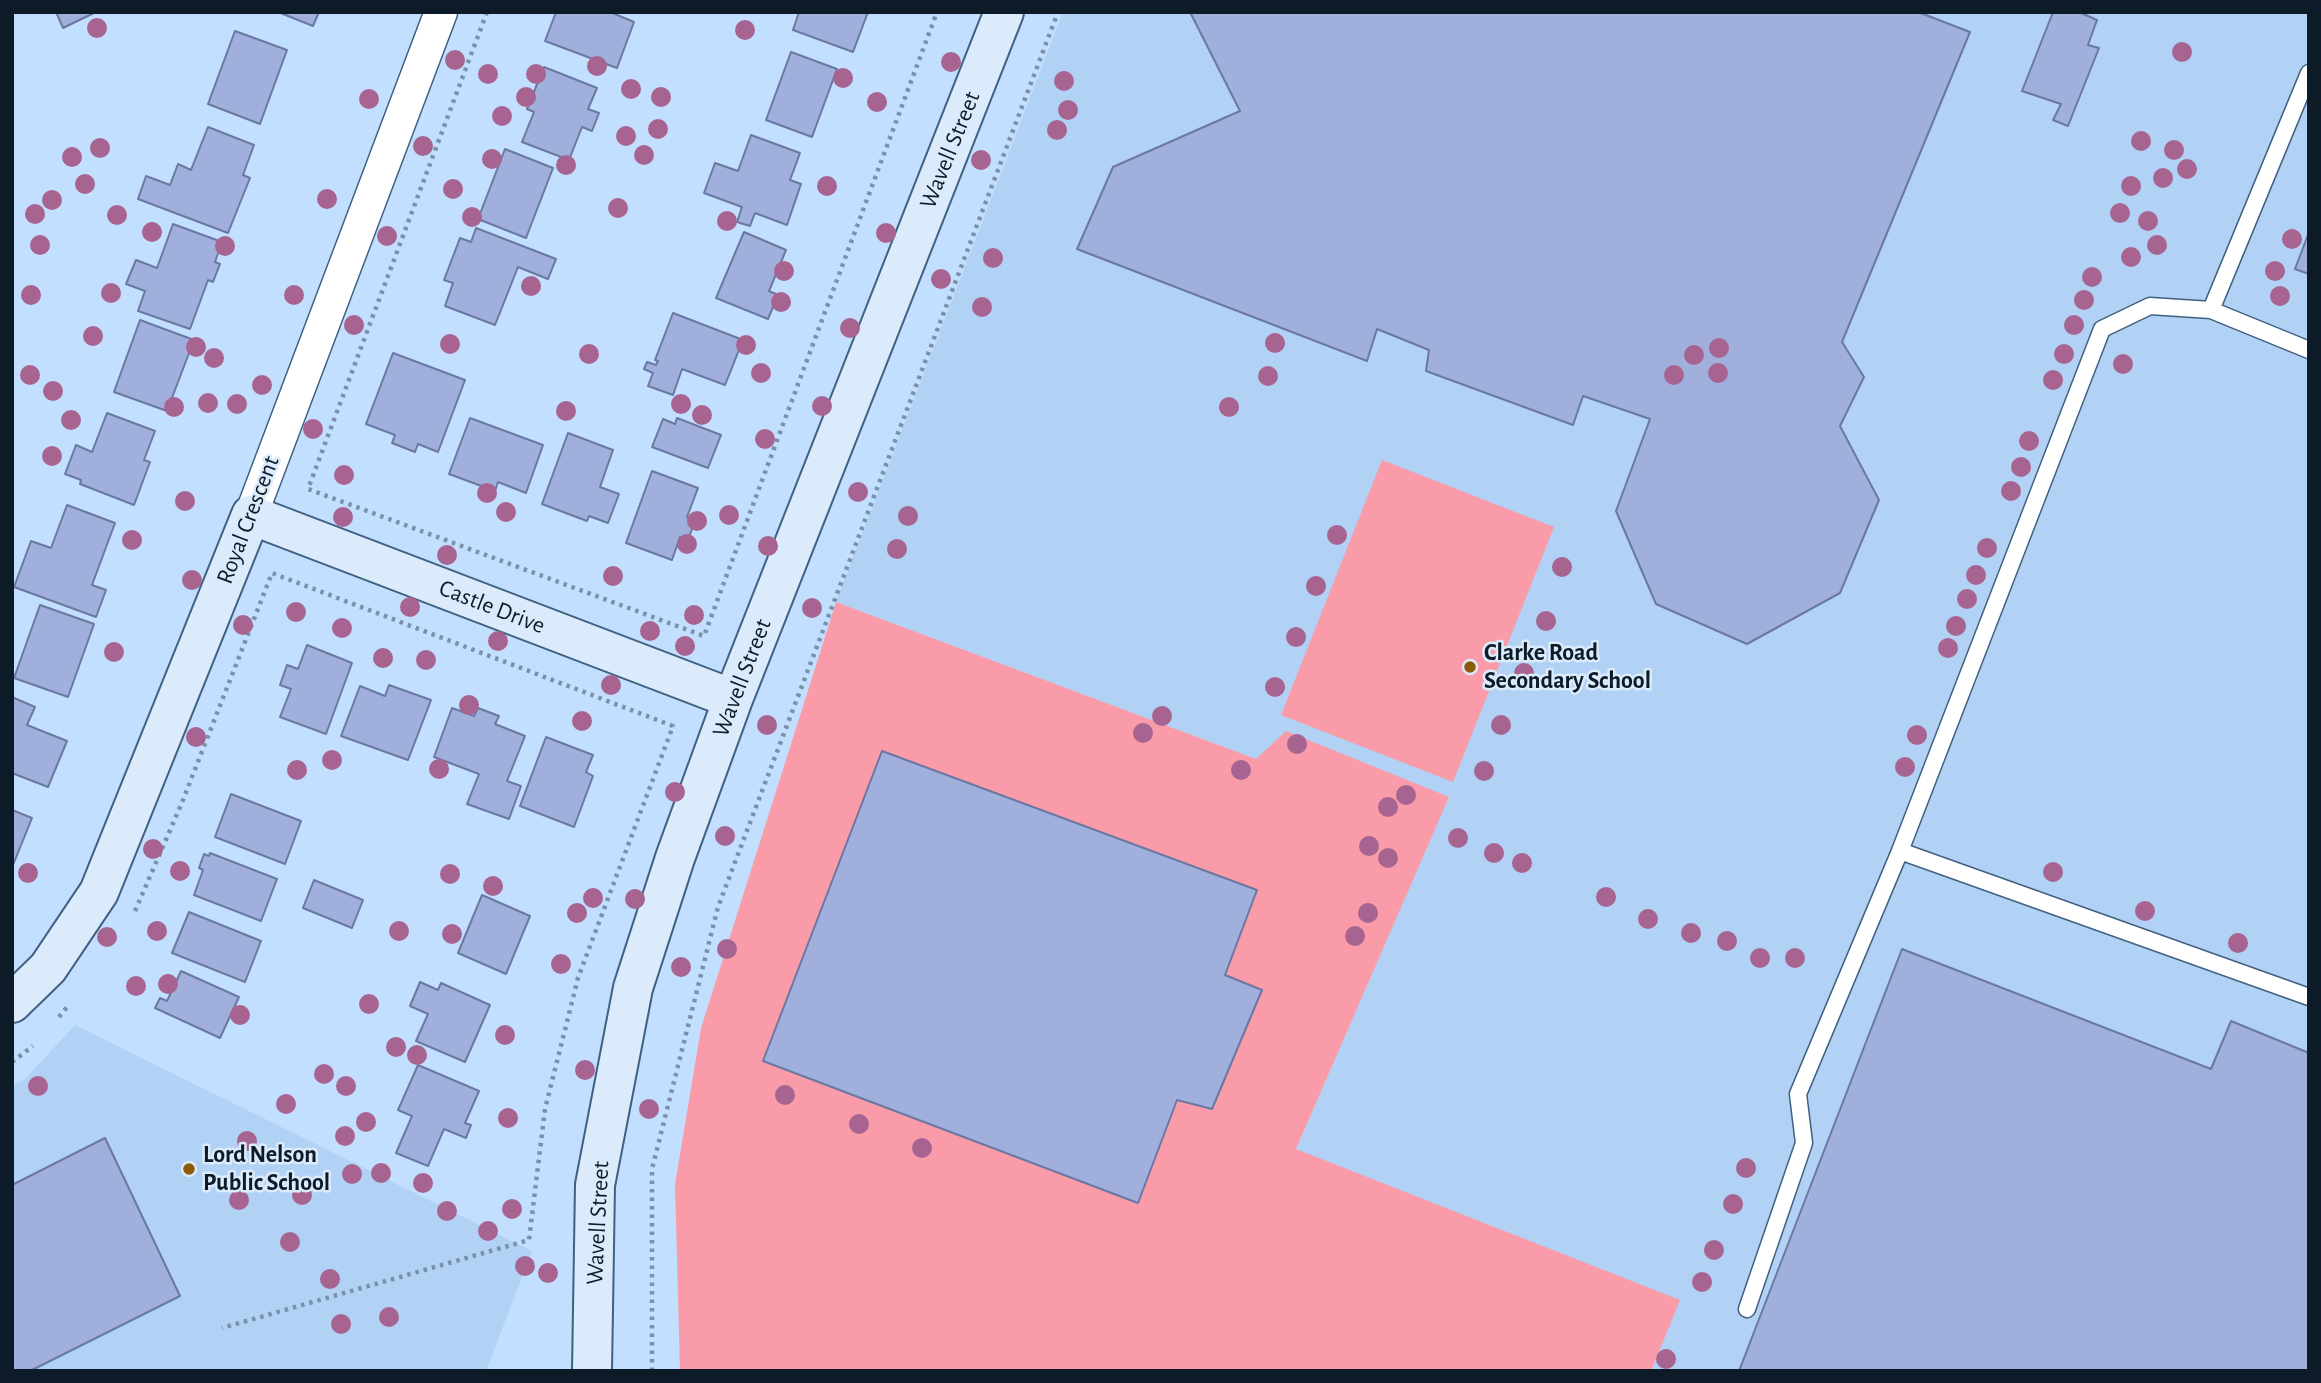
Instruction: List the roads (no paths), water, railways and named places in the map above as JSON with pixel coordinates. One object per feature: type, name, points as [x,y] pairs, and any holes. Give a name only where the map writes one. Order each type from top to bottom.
[{"type":"street","name":"Royal Crescent","points":[[12,1003],[48,968],[99,892],[251,515],[440,12]]},
{"type":"street","name":"Wavell Street","points":[[592,1371],[595,1185],[633,988],[675,858],[733,699],[1004,12]]},
{"type":"street","name":"Castle Drive","points":[[251,515],[733,699]]},
{"type":"lane","points":[[2211,310],[2309,74]]},
{"type":"lane","points":[[1747,1309],[1804,1143],[1798,1094],[1900,851],[2102,329],[2150,306],[2211,310],[2309,350]]},
{"type":"lane","points":[[1900,851],[2309,997]]},
{"type":"place","name":"Clarke Road Secondary School","points":[[1470,667]]},
{"type":"place","name":"Lord Nelson Public School","points":[[189,1169]]}]
